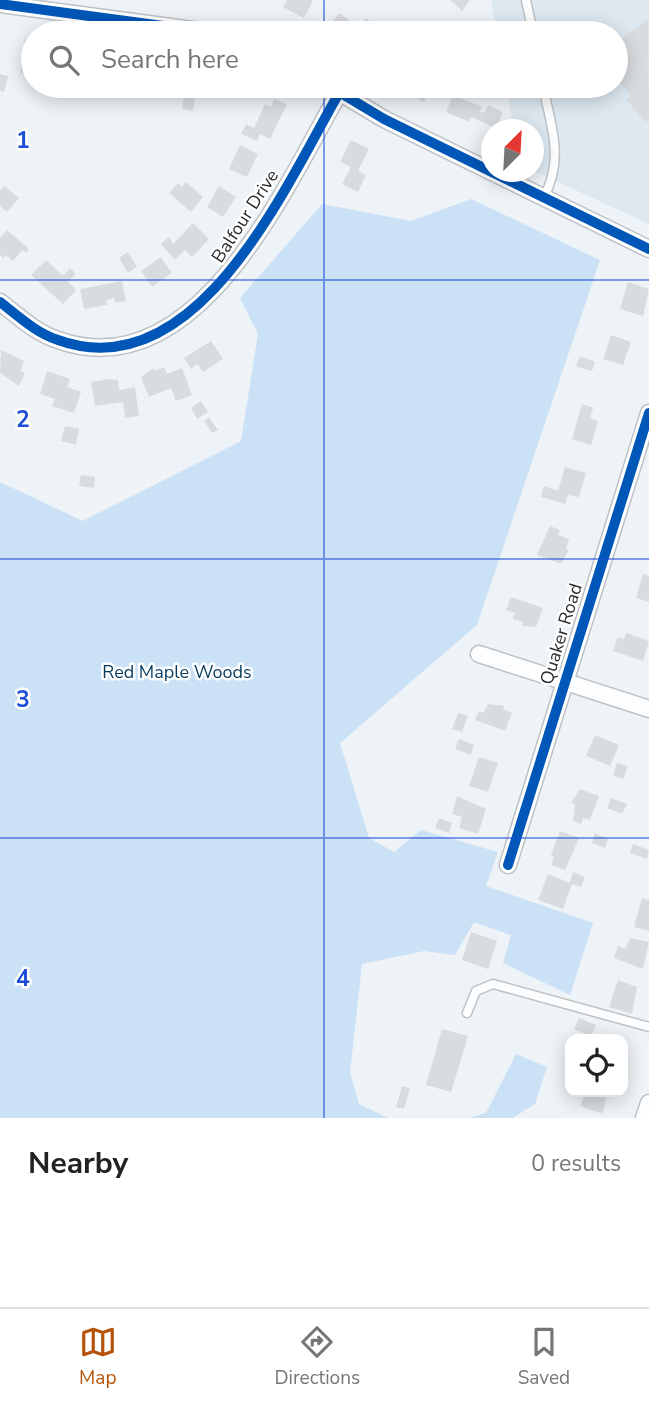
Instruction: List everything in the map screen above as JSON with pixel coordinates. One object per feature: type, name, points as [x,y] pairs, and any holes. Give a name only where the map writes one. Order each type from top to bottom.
[{"type":"street","points":[[0,4],[126,21]]},
{"type":"street","name":"Balfour Drive","points":[[0,302],[47,336],[80,346],[125,344],[169,326],[218,286],[240,260],[329,98]]},
{"type":"street","points":[[351,98],[543,199],[649,249]]},
{"type":"street","name":"Quaker Road","points":[[508,865],[649,413]]},
{"type":"street","points":[[479,654],[649,709]]},
{"type":"street","points":[[644,1118],[649,1103]]},
{"type":"lane","points":[[526,0],[530,21]]},
{"type":"lane","points":[[543,199],[556,170],[556,152],[545,98]]},
{"type":"lane","points":[[467,1013],[476,991],[493,984],[649,1027]]},
{"type":"shaded area","points":[[491,0],[649,0],[649,224],[544,176],[544,119],[512,119],[508,98],[628,98],[628,21],[495,21]]},
{"type":"green space","name":"Red Maple Woods","points":[[471,199],[600,260],[477,625],[340,743],[369,838],[394,852],[421,830],[498,852],[486,886],[593,923],[570,995],[503,963],[511,935],[474,922],[455,955],[424,951],[362,964],[350,1073],[359,1104],[388,1118],[0,1118],[0,482],[83,521],[241,441],[258,334],[240,298],[322,204],[411,221]]},
{"type":"green space","points":[[516,1054],[547,1067],[535,1104],[512,1118],[469,1118],[486,1113]]},
{"type":"building","points":[[287,0],[313,1],[304,18],[283,7]]},
{"type":"building","points":[[450,0],[470,0],[462,11]]},
{"type":"building","points":[[339,13],[349,20],[348,21],[333,21]]},
{"type":"building","points":[[648,19],[649,119],[646,122],[626,100],[631,96],[628,92],[628,34]]},
{"type":"building","points":[[0,74],[8,76],[4,92],[0,91]]},
{"type":"building","points":[[184,98],[195,98],[193,111],[182,109]]},
{"type":"building","points":[[452,98],[460,98],[482,107],[480,112],[484,113],[488,105],[503,112],[500,119],[481,119],[481,121],[471,117],[469,122],[446,112]]},
{"type":"building","points":[[274,99],[287,104],[270,139],[260,134],[257,141],[241,134],[246,124],[254,128],[265,104],[271,107]]},
{"type":"building","points":[[351,140],[369,149],[358,171],[366,175],[358,192],[342,184],[351,167],[340,162]]},
{"type":"building","points":[[240,145],[258,154],[247,177],[229,169]]},
{"type":"building","points":[[186,182],[203,197],[191,212],[169,193],[178,183],[182,187]]},
{"type":"building","points":[[4,186],[19,198],[7,212],[0,206],[0,191]]},
{"type":"building","points":[[219,186],[236,197],[223,217],[207,207]]},
{"type":"building","points":[[193,223],[209,239],[192,257],[185,250],[175,260],[161,244],[169,237],[173,244]]},
{"type":"building","points":[[7,230],[29,249],[26,253],[22,250],[13,261],[6,255],[3,258],[0,255],[0,238]]},
{"type":"building","points":[[128,252],[137,267],[128,273],[119,258]]},
{"type":"building","points":[[161,257],[172,273],[152,287],[141,271]]},
{"type":"building","points":[[46,260],[63,276],[70,268],[76,274],[68,282],[76,290],[63,304],[31,275]]},
{"type":"building","points":[[122,281],[126,301],[115,303],[114,298],[106,300],[107,305],[84,309],[80,289]]},
{"type":"building","points":[[628,282],[649,289],[643,316],[620,309]]},
{"type":"building","points":[[611,335],[631,342],[623,365],[603,359]]},
{"type":"building","points":[[211,341],[223,359],[203,372],[197,364],[191,369],[184,358]]},
{"type":"building","points":[[1,350],[24,361],[20,371],[25,373],[19,386],[0,373]]},
{"type":"building","points":[[580,356],[595,362],[592,371],[576,366]]},
{"type":"building","points":[[164,367],[167,374],[182,368],[192,395],[176,401],[171,388],[149,397],[141,377],[154,368],[155,371]]},
{"type":"building","points":[[47,371],[70,379],[67,387],[81,392],[74,413],[52,406],[55,399],[40,394]]},
{"type":"building","points":[[118,380],[119,390],[135,387],[139,416],[125,418],[123,402],[95,406],[91,382]]},
{"type":"building","points":[[201,401],[208,412],[197,419],[191,408]]},
{"type":"building","points":[[582,404],[593,408],[590,418],[598,421],[591,445],[572,439]]},
{"type":"building","points":[[209,417],[218,430],[212,433],[204,421]]},
{"type":"building","points":[[65,426],[79,429],[76,445],[61,441]]},
{"type":"building","points":[[565,467],[586,473],[579,497],[568,495],[565,504],[541,497],[544,486],[558,491]]},
{"type":"building","points":[[81,475],[95,477],[94,488],[79,486]]},
{"type":"building","points":[[550,526],[560,530],[558,535],[569,539],[566,549],[569,550],[561,564],[537,555]]},
{"type":"building","points":[[643,574],[649,576],[649,602],[636,598]]},
{"type":"building","points":[[511,597],[543,608],[536,627],[522,626],[523,622],[513,619],[515,613],[506,610]]},
{"type":"building","points":[[626,633],[649,641],[643,661],[613,651],[618,637],[624,639]]},
{"type":"building","points":[[488,704],[504,706],[503,709],[512,713],[505,731],[475,720],[479,711],[484,713]]},
{"type":"building","points":[[458,713],[468,716],[462,732],[452,729]]},
{"type":"building","points":[[595,735],[619,745],[610,766],[586,756]]},
{"type":"building","points":[[459,739],[474,745],[471,755],[455,749]]},
{"type":"building","points":[[479,757],[498,763],[488,792],[469,786]]},
{"type":"building","points":[[617,763],[628,766],[623,779],[613,776]]},
{"type":"building","points":[[580,789],[599,796],[590,820],[583,818],[581,824],[573,821],[575,804],[571,803]]},
{"type":"building","points":[[457,796],[486,809],[478,834],[459,828],[462,817],[452,814]]},
{"type":"building","points":[[611,798],[627,804],[622,814],[607,808]]},
{"type":"building","points":[[439,818],[452,823],[449,833],[435,828]]},
{"type":"building","points":[[560,831],[579,838],[565,870],[551,865],[554,857],[551,855]]},
{"type":"building","points":[[595,833],[608,839],[605,848],[592,843]]},
{"type":"building","points":[[633,844],[649,850],[647,859],[630,853]]},
{"type":"building","points":[[573,872],[585,877],[581,887],[572,884],[563,909],[538,900],[548,874],[570,883]]},
{"type":"building","points":[[642,898],[649,900],[649,931],[634,927]]},
{"type":"building","points":[[471,932],[497,941],[488,969],[462,960]]},
{"type":"building","points":[[630,938],[649,942],[643,969],[614,958],[618,946],[626,949]]},
{"type":"building","points":[[618,980],[637,987],[632,1014],[609,1007]]},
{"type":"building","points":[[579,1018],[596,1025],[592,1034],[574,1029]]},
{"type":"building","points":[[442,1029],[468,1036],[451,1092],[426,1085]]},
{"type":"building","points":[[402,1086],[410,1088],[404,1109],[396,1107]]},
{"type":"building","points":[[584,1097],[606,1097],[603,1114],[580,1106]]},
{"type":"cycle path","points":[[0,4],[126,21]]},
{"type":"cycle path","points":[[0,302],[35,329],[58,340],[108,348],[153,335],[194,308],[231,270],[263,225],[336,98]]},
{"type":"cycle path","points":[[349,98],[384,119],[649,249]]},
{"type":"cycle path","points":[[508,865],[649,413]]}]
